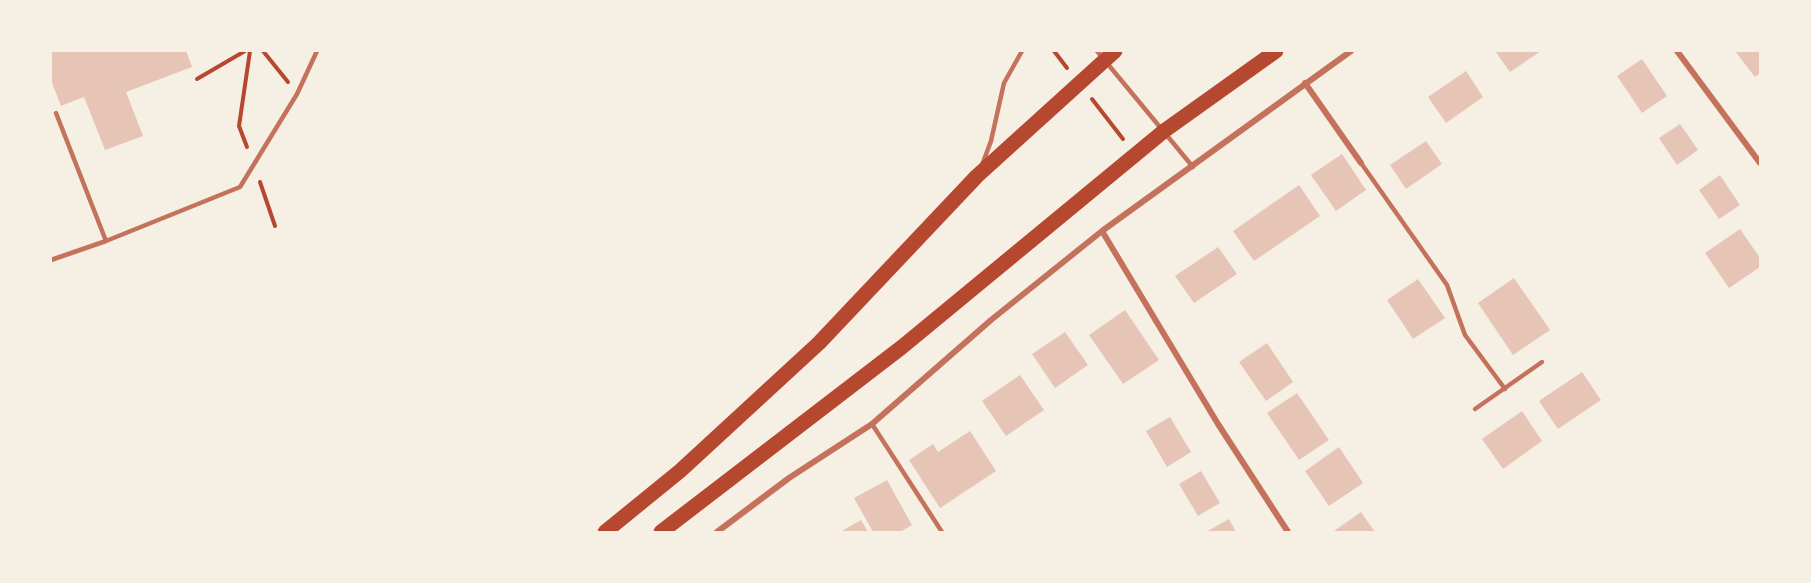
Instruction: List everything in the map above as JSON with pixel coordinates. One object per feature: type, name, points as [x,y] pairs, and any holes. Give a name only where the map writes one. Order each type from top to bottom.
[{"type":"main road","points":[[605,532],[680,471],[819,344],[977,176],[1079,82],[1100,56],[1115,51]]},
{"type":"main road","points":[[661,532],[902,347],[1164,131],[1276,51]]},
{"type":"street","points":[[717,532],[789,478],[872,424],[991,320],[1102,231],[1352,51]]},
{"type":"street","points":[[1677,51],[1760,163]]},
{"type":"street","points":[[1305,83],[1361,163]]},
{"type":"street","points":[[1102,231],[1218,424],[1288,532]]},
{"type":"lane","points":[[51,260],[240,187],[297,94],[317,51]]},
{"type":"lane","points":[[977,176],[991,141],[1004,83],[1022,51]]},
{"type":"lane","points":[[1100,56],[1193,167]]},
{"type":"lane","points":[[56,113],[106,240]]},
{"type":"lane","points":[[1361,163],[1447,285],[1465,335],[1505,388]]},
{"type":"lane","points":[[1475,410],[1542,362]]},
{"type":"lane","points":[[872,424],[942,532]]},
{"type":"path","points":[[197,79],[244,51]]},
{"type":"path","points":[[250,51],[239,126],[275,226]]},
{"type":"path","points":[[262,51],[297,94]]},
{"type":"path","points":[[1054,51],[1135,155]]},
{"type":"building","points":[[51,51],[186,51],[192,67],[126,92],[143,136],[105,150],[84,97],[61,106],[51,80]]},
{"type":"building","points":[[1495,51],[1541,51],[1510,72]]},
{"type":"building","points":[[1735,51],[1760,51],[1760,73],[1755,77]]},
{"type":"building","points":[[1642,59],[1667,96],[1642,113],[1617,76]]},
{"type":"building","points":[[1466,71],[1483,97],[1446,123],[1428,97]]},
{"type":"building","points":[[1680,124],[1698,150],[1677,165],[1659,138]]},
{"type":"building","points":[[1426,141],[1442,164],[1406,189],[1390,165]]},
{"type":"building","points":[[1342,154],[1366,190],[1336,211],[1311,175]]},
{"type":"building","points":[[1720,175],[1740,205],[1719,219],[1699,190]]},
{"type":"building","points":[[1299,185],[1320,216],[1254,261],[1233,231]]},
{"type":"building","points":[[1740,229],[1760,258],[1760,267],[1729,288],[1705,253]]},
{"type":"building","points":[[1218,247],[1237,274],[1194,303],[1175,276]]},
{"type":"building","points":[[1514,278],[1550,330],[1513,355],[1478,303]]},
{"type":"building","points":[[1418,279],[1445,318],[1413,339],[1387,300]]},
{"type":"building","points":[[1125,310],[1159,360],[1123,384],[1089,335]]},
{"type":"building","points":[[1065,332],[1088,365],[1055,388],[1032,354]]},
{"type":"building","points":[[1267,343],[1293,382],[1266,401],[1239,362]]},
{"type":"building","points":[[1582,372],[1601,400],[1558,429],[1539,401]]},
{"type":"building","points":[[1020,375],[1044,410],[1006,436],[982,401]]},
{"type":"building","points":[[1297,393],[1329,440],[1299,460],[1267,413]]},
{"type":"building","points":[[1522,411],[1542,441],[1503,469],[1482,439]]},
{"type":"building","points":[[1170,417],[1191,452],[1167,467],[1146,431]]},
{"type":"building","points":[[970,431],[996,471],[940,508],[909,460],[933,444],[938,452]]},
{"type":"building","points":[[1339,447],[1363,483],[1329,506],[1305,471]]},
{"type":"building","points":[[1201,471],[1220,503],[1198,516],[1179,484]]},
{"type":"building","points":[[887,480],[912,525],[900,532],[873,532],[854,498]]},
{"type":"building","points":[[1361,512],[1375,532],[1334,531]]},
{"type":"building","points":[[1229,519],[1236,532],[1206,532]]},
{"type":"building","points":[[861,520],[868,532],[840,532]]}]
